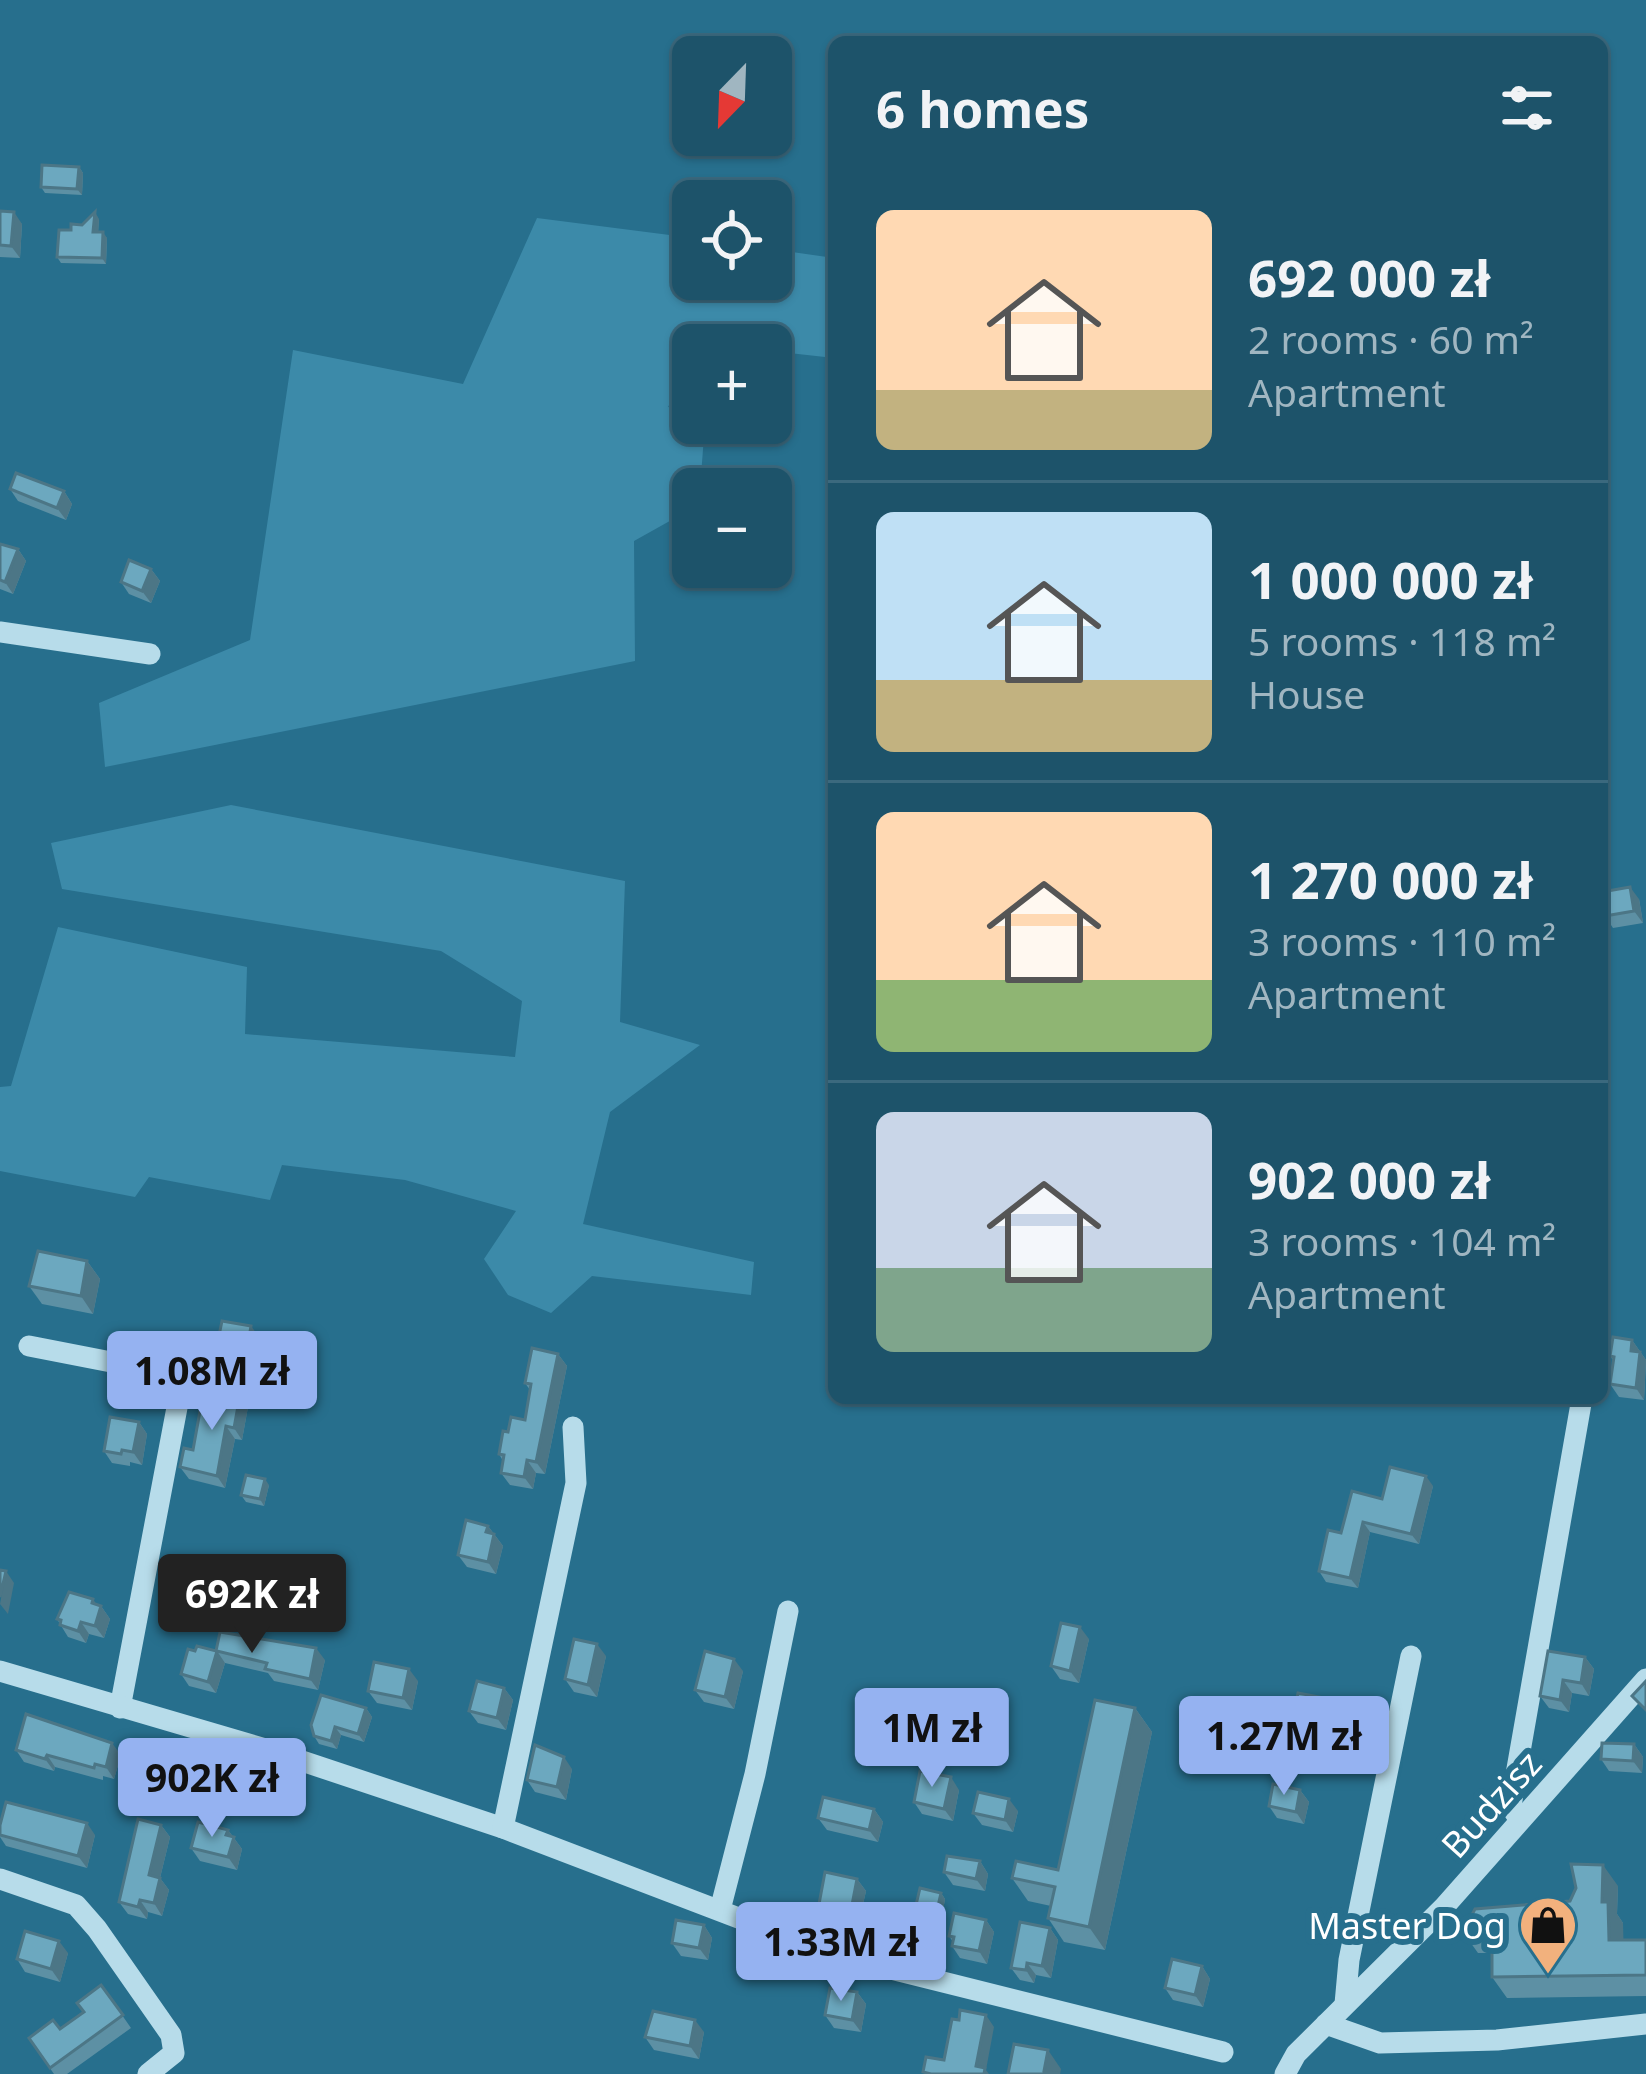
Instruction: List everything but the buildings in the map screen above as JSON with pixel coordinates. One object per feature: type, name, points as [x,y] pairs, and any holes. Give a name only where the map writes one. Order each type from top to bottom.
[{"type":"street","points":[[0,632],[150,655]]},
{"type":"street","points":[[29,1346],[183,1376],[120,1708]]},
{"type":"street","points":[[1520,1820],[1511,1807],[1581,1404]]},
{"type":"street","points":[[502,1828],[576,1484],[573,1427]]},
{"type":"street","points":[[720,1910],[755,1774],[788,1611]]},
{"type":"street","points":[[1345,2004],[1349,1960],[1411,1656]]},
{"type":"street","points":[[1,1676],[269,1750],[502,1828],[835,1955],[1223,2052]]},
{"type":"street","name":"Budzisz","points":[[1285,2074],[1297,2054],[1345,2004],[1454,1912],[1520,1820],[1646,1679]]},
{"type":"street","points":[[0,1879],[76,1905],[97,1928],[171,2035],[174,2053],[148,2074]]},
{"type":"street","points":[[1326,2024],[1380,2043],[1497,2040],[1646,2024]]},
{"type":"shaded area","points":[[537,218],[672,235],[672,300],[792,300],[792,252],[828,257],[828,357],[792,353],[792,324],[672,324],[672,399],[668,407],[672,408],[672,444],[703,444],[702,468],[672,468],[672,520],[634,541],[635,661],[105,767],[99,703],[250,640],[293,350],[463,384]]},
{"type":"shaded area","points":[[231,805],[625,881],[620,1022],[700,1045],[610,1112],[583,1224],[754,1262],[751,1295],[592,1276],[551,1313],[508,1295],[484,1259],[516,1211],[405,1180],[282,1165],[270,1200],[149,1177],[135,1197],[0,1171],[0,1087],[11,1086],[58,927],[247,967],[245,1034],[515,1057],[522,1001],[441,951],[62,889],[51,843]]},
{"type":"place","name":"Master Dog","points":[[1548,1976]]}]
